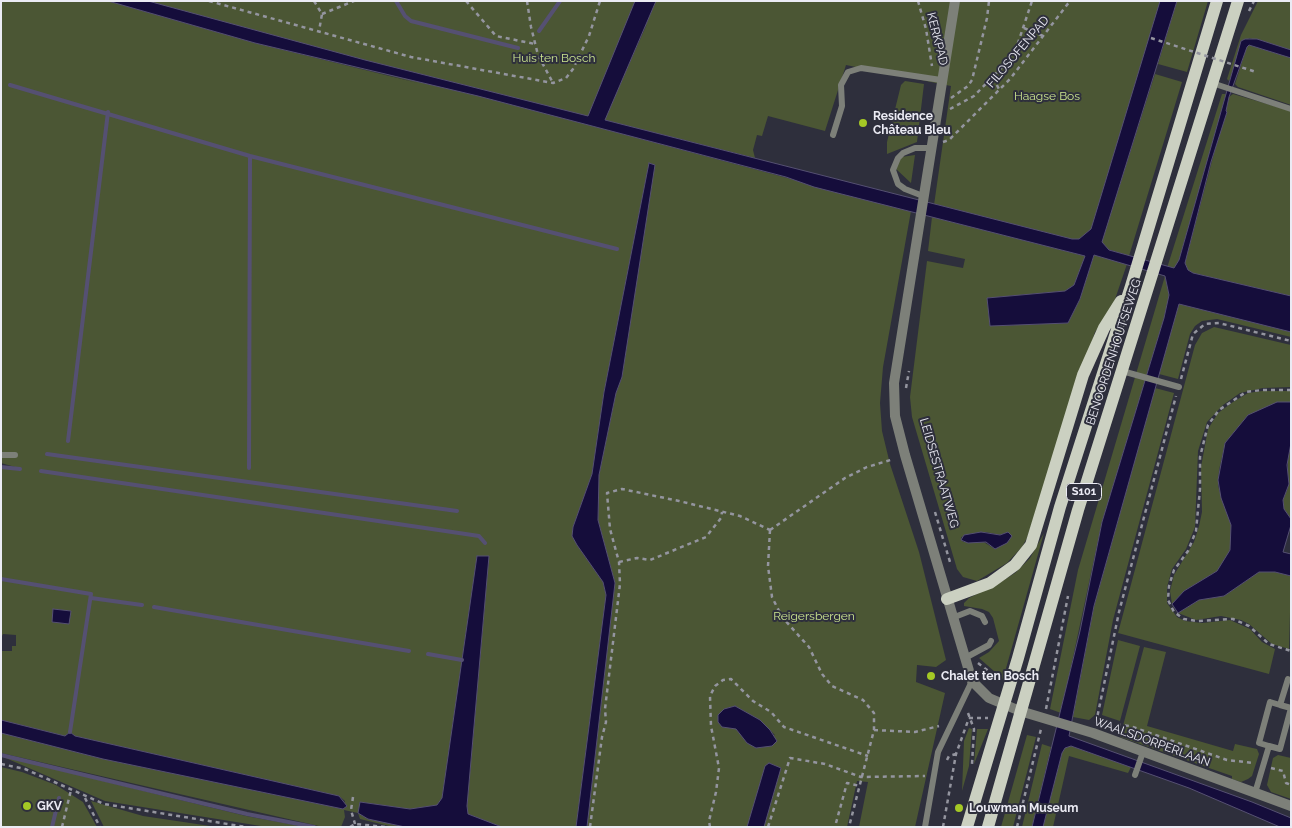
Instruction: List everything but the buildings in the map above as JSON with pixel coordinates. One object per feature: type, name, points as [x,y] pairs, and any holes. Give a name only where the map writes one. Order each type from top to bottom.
[{"type":"main road","name":"BENOORDENHOUTSEWEG","points":[[1004,704],[1060,507],[1138,263],[1217,1]]},
{"type":"main road","name":"BENOORDENHOUTSEWEG","points":[[1020,711],[1078,510],[1238,1]]},
{"type":"main road","points":[[947,599],[990,584],[1015,565],[1031,545],[1083,375],[1104,328],[1130,286]]},
{"type":"main road","name":"S101","points":[[967,827],[1004,704]]},
{"type":"main road","name":"S101","points":[[988,827],[1020,711]]},
{"type":"street","points":[[955,1],[940,80],[894,383],[895,416],[940,578],[972,681],[989,698],[1004,704]]},
{"type":"street","name":"WAALSDORPERLAAN","points":[[1004,704],[1020,711],[1080,729],[1142,754],[1291,806]]},
{"type":"lane","points":[[833,135],[842,106],[841,85],[848,72],[861,68],[940,80]]},
{"type":"lane","points":[[1211,83],[1291,109]]},
{"type":"lane","points":[[923,196],[898,184],[894,170],[898,158],[904,153],[915,148],[930,148]]},
{"type":"lane","points":[[1122,371],[1179,387]]},
{"type":"lane","points":[[1,455],[15,455]]},
{"type":"lane","points":[[952,618],[970,611],[982,616],[985,622]]},
{"type":"lane","points":[[965,658],[989,645],[991,640]]},
{"type":"lane","points":[[1280,705],[1288,679]]},
{"type":"lane","points":[[924,827],[938,752],[972,681]]},
{"type":"lane","points":[[1270,702],[1291,708],[1280,749],[1259,742],[1270,702]]},
{"type":"lane","points":[[1255,793],[1269,746]]},
{"type":"lane","points":[[1135,773],[1142,754]]},
{"type":"path","points":[[209,1],[411,57],[553,83],[566,78],[573,69],[589,36],[600,1]]},
{"type":"path","points":[[314,1],[322,14],[320,31]]},
{"type":"path","points":[[322,14],[354,1]]},
{"type":"path","points":[[466,1],[496,36],[535,44]]},
{"type":"path","points":[[527,1],[538,55],[553,83]]},
{"type":"path","name":"KERKPAD","points":[[918,1],[926,29],[932,67],[940,80]]},
{"type":"path","points":[[936,112],[968,86],[972,80],[988,18],[989,1]]},
{"type":"path","points":[[936,112],[974,96],[1006,63],[1018,43],[1032,1]]},
{"type":"path","name":"FILOSOFENPAD","points":[[930,148],[949,140],[999,89],[1070,1]]},
{"type":"path","points":[[1024,27],[1043,36]]},
{"type":"path","points":[[1152,38],[1256,72]]},
{"type":"path","points":[[993,78],[999,89]]},
{"type":"path","points":[[1291,341],[1219,323],[1204,324],[1193,334],[1119,612],[1096,723],[1130,726],[1227,760],[1247,761],[1282,771],[1286,783],[1291,785]]},
{"type":"path","points":[[906,395],[909,368]]},
{"type":"path","points":[[1291,390],[1246,392],[1219,410],[1208,425],[1200,457],[1200,489],[1196,531],[1188,551],[1174,570],[1169,586],[1168,600],[1174,612],[1184,619],[1197,621],[1233,619],[1249,626],[1268,644],[1291,652]]},
{"type":"path","points":[[770,530],[846,478],[867,467],[905,455]]},
{"type":"path","points":[[590,827],[602,738],[606,722],[605,709],[620,584],[619,562],[610,529],[607,493],[622,489],[740,516],[770,530]]},
{"type":"path","name":"LEIDSESTRAATWEG","points":[[933,505],[950,562],[940,578]]},
{"type":"path","points":[[619,562],[637,558],[650,560],[706,537],[721,518],[722,512]]},
{"type":"path","points":[[770,530],[768,566],[772,597],[782,617],[809,647],[822,674],[832,686],[863,700],[874,713],[874,730],[849,827]]},
{"type":"path","points":[[1017,827],[1049,719],[1068,596]]},
{"type":"path","points":[[710,827],[709,821],[716,792],[719,768],[711,726],[710,696],[715,686],[723,680],[731,679],[753,701],[772,712],[784,727],[868,756]]},
{"type":"path","points":[[943,827],[956,754],[969,718],[974,729],[972,766]]},
{"type":"path","points":[[874,730],[915,732],[940,726]]},
{"type":"path","points":[[768,827],[790,758],[825,764],[861,777],[934,776]]},
{"type":"path","points":[[1,764],[25,769],[104,804],[246,827]]},
{"type":"path","points":[[836,823],[847,783],[860,786]]},
{"type":"path","points":[[62,827],[71,790]]},
{"type":"path","points":[[85,797],[100,827]]},
{"type":"path","points":[[353,797],[351,810],[355,824]]},
{"type":"path","points":[[350,827],[355,824],[386,827]]},
{"type":"green space","points":[[1,1],[108,1],[255,43],[418,83],[115,1],[1171,1],[1116,197],[1155,74],[1182,82],[1129,256],[1107,249],[1100,253],[934,205],[951,86],[846,65],[825,131],[768,116],[762,136],[757,135],[753,150],[755,158],[604,120],[647,24],[589,125],[911,211],[883,367],[880,403],[882,431],[890,464],[919,552],[946,660],[936,667],[917,665],[916,682],[945,693],[915,827],[859,827],[868,782],[857,781],[847,827],[764,827],[780,768],[769,763],[765,767],[747,827],[587,827],[615,583],[598,520],[599,475],[616,393],[622,377],[642,245],[649,163],[604,392],[592,474],[573,527],[577,545],[603,582],[606,595],[576,827],[502,827],[468,814],[467,806],[489,556],[477,556],[442,798],[437,805],[410,809],[360,802],[358,813],[344,810],[345,817],[341,827],[323,827],[1,753],[1,733],[103,759],[343,809],[345,801],[339,796],[74,736],[71,733],[65,736],[1,720],[1,651],[12,651],[12,646],[16,646],[16,635],[3,634],[2,636],[1,469],[22,469],[1,463]],"holes":[[[735,706],[760,720],[775,735],[747,743],[724,709]]]},
{"type":"green space","points":[[1177,1],[1208,1],[1187,72],[1158,64]]},
{"type":"green space","points":[[1258,1],[1291,1],[1291,50],[1249,38],[1229,81],[1227,79],[1241,35]]},
{"type":"green space","points":[[1247,46],[1291,58],[1291,105],[1238,87],[1235,84]]},
{"type":"green space","points":[[905,81],[924,84],[917,142],[887,154],[887,142],[901,85]]},
{"type":"green space","points":[[1222,94],[1227,94],[1179,260],[1176,268],[1167,268]]},
{"type":"green space","points":[[1233,94],[1291,111],[1291,296],[1193,273],[1188,270],[1185,263],[1229,97]]},
{"type":"green space","points":[[915,155],[911,183],[896,169],[901,157]]},
{"type":"green space","points":[[932,217],[1085,256],[1074,285],[1065,291],[987,298],[990,326],[1068,323],[1080,299],[1094,255],[1127,264],[1111,311],[1095,332],[1027,538],[1022,547],[1007,563],[977,581],[963,577],[957,569],[912,417],[910,397],[927,261],[963,268],[965,259],[928,251]],"holes":[[[986,532],[1000,535],[1005,533],[1010,540],[995,549],[982,541],[963,542],[961,537]]]},
{"type":"green space","points":[[1165,276],[1169,295],[1164,318],[1102,522],[1061,713],[1050,709],[1078,570]]},
{"type":"green space","points":[[1179,304],[1291,332],[1291,337],[1217,319],[1202,321],[1195,326],[1190,334],[1178,379],[1159,374]]},
{"type":"green space","points":[[1214,327],[1291,345],[1291,387],[1263,388],[1240,393],[1223,405],[1207,422],[1198,451],[1195,527],[1186,549],[1172,569],[1167,587],[1167,603],[1177,617],[1185,621],[1202,623],[1230,620],[1250,629],[1262,642],[1275,649],[1269,674],[1118,633],[1195,345],[1202,333]]},
{"type":"green space","points":[[1155,388],[1174,393],[1113,620],[1095,715],[1089,720],[1073,717],[1094,607]]},
{"type":"green space","points":[[1291,391],[1291,402],[1248,415],[1225,443],[1219,470],[1218,486],[1231,525],[1231,545],[1227,558],[1217,571],[1184,591],[1172,604],[1170,591],[1174,575],[1194,542],[1202,512],[1201,467],[1208,429],[1218,413],[1233,402],[1248,393]]},
{"type":"green space","points":[[1291,443],[1291,519],[1284,509],[1283,500],[1288,488],[1288,454]]},
{"type":"green space","points":[[1044,533],[1003,679],[979,658],[989,652],[999,641],[993,618],[989,612],[964,606],[964,603],[969,598],[1015,573],[1030,558]]},
{"type":"green space","points":[[1259,572],[1275,572],[1291,576],[1289,649],[1272,644],[1249,624],[1241,620],[1221,616],[1196,620],[1178,613],[1199,600],[1224,596]]},
{"type":"green space","points":[[1118,640],[1140,646],[1120,721],[1102,715]]},
{"type":"green space","points":[[1144,647],[1166,652],[1147,726],[1233,751],[1235,744],[1257,749],[1259,754],[1252,776],[1241,782],[1232,779],[1232,776],[1120,737]]},
{"type":"green space","points":[[969,728],[972,729],[969,766],[962,791],[964,741]]},
{"type":"green space","points":[[977,729],[988,729],[974,764]]},
{"type":"green space","points":[[1027,735],[1036,737],[1013,827],[1001,827]]},
{"type":"green space","points":[[1042,744],[1051,747],[1032,827],[1022,827]]},
{"type":"green space","points":[[1071,746],[1131,767],[1128,773],[1069,756],[1053,827],[1043,827],[1062,753],[1065,748]]},
{"type":"green space","points":[[1278,755],[1291,758],[1291,799],[1271,792],[1267,785],[1273,758]]},
{"type":"green space","points":[[1,756],[246,816],[306,827],[267,827],[105,801]]},
{"type":"green space","name":"GKV","points":[[1,767],[22,772],[56,785],[83,802],[97,827],[1,827]]},
{"type":"green space","points":[[91,801],[143,816],[217,827],[104,827]]},
{"type":"green space","points":[[358,813],[368,819],[405,827],[393,827],[360,819]]},
{"type":"shaded area","points":[[108,1],[148,1],[365,60],[588,116],[635,1],[656,1],[605,120],[1072,239],[1079,239],[1091,229],[1160,1],[1177,1],[1102,242],[1109,250],[1174,268],[1179,260],[1241,41],[1257,39],[1291,50],[1291,58],[1249,45],[1247,47],[1229,97],[1227,112],[1211,162],[1185,263],[1188,270],[1193,273],[1291,296],[1291,332],[1179,304],[1094,606],[1069,736],[1252,802],[1291,818],[1291,827],[1280,827],[1189,788],[1071,746],[1065,748],[1062,753],[1043,827],[1032,827],[1080,631],[1102,522],[1164,318],[1169,295],[1165,276],[1094,255],[1080,299],[1068,323],[990,326],[987,298],[1065,291],[1074,285],[1085,256],[814,187],[786,177],[478,96],[255,43]]},
{"type":"shaded area","points":[[649,163],[655,165],[622,377],[616,393],[599,475],[598,520],[615,583],[587,827],[576,827],[606,595],[603,582],[572,536],[573,527],[592,474],[604,392]]},
{"type":"shaded area","points":[[1277,402],[1291,402],[1291,443],[1287,465],[1289,484],[1283,500],[1284,509],[1291,519],[1291,525],[1283,552],[1291,554],[1291,576],[1275,572],[1259,572],[1224,596],[1199,600],[1178,613],[1172,604],[1184,591],[1217,571],[1230,550],[1231,525],[1221,498],[1218,480],[1225,443],[1248,415]]},
{"type":"shaded area","points":[[981,532],[1000,535],[1008,532],[1012,536],[1007,543],[995,549],[986,542],[968,543],[961,540],[964,535]]},
{"type":"shaded area","points":[[477,556],[489,556],[467,806],[468,814],[502,827],[405,827],[368,819],[358,813],[360,802],[410,809],[437,805],[442,798]]},
{"type":"shaded area","points":[[53,609],[71,611],[69,624],[52,622]]},
{"type":"shaded area","points":[[735,706],[760,720],[777,741],[772,746],[756,748],[747,743],[736,729],[722,727],[718,722],[718,715],[724,709]]},
{"type":"shaded area","points":[[1,720],[65,736],[70,732],[75,736],[339,796],[347,806],[343,809],[103,759],[1,733]]},
{"type":"shaded area","points":[[769,763],[781,768],[764,827],[747,827],[765,766]]},
{"type":"waterway","points":[[396,1],[405,16],[411,21],[518,48]]},
{"type":"waterway","points":[[539,31],[560,1]]},
{"type":"waterway","points":[[10,85],[250,156],[617,249]]},
{"type":"waterway","points":[[68,441],[108,112]]},
{"type":"waterway","points":[[249,468],[250,156]]},
{"type":"waterway","points":[[47,454],[457,511]]},
{"type":"waterway","points":[[1,467],[20,469]]},
{"type":"waterway","points":[[41,471],[479,536],[485,543]]},
{"type":"waterway","points":[[1,579],[91,594],[70,732]]},
{"type":"waterway","points":[[91,598],[142,605]]},
{"type":"waterway","points":[[154,607],[409,651]]},
{"type":"waterway","points":[[428,654],[462,660]]},
{"type":"waterway","points":[[1,755],[247,814],[314,827]]},
{"type":"waterway","points":[[52,827],[59,798]]},
{"type":"place","name":"Residence Château Bleu","points":[[863,123]]},
{"type":"place","name":"Chalet ten Bosch","points":[[931,676]]},
{"type":"place","name":"GKV","points":[[27,806]]},
{"type":"place","name":"Louwman Museum","points":[[959,808]]},
{"type":"park label","name":"Huis ten Bosch","points":[[554,58]]},
{"type":"park label","name":"Haagse Bos","points":[[1047,96]]},
{"type":"park label","name":"Reigersbergen","points":[[814,616]]}]
